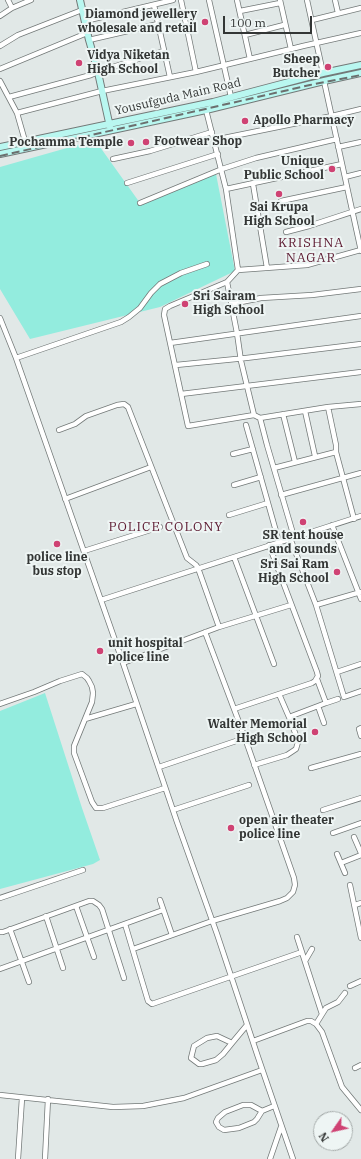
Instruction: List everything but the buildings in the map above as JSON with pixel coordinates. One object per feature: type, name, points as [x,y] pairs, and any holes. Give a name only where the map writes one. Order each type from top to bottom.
[{"type":"main road","points":[[80,0],[110,123],[110,130]]},
{"type":"main road","name":"Yousufguda Main Road","points":[[0,147],[231,97],[323,73],[361,65]]},
{"type":"main road","name":"Yousufguda Main Road","points":[[0,154],[206,110],[361,73]]},
{"type":"street","points":[[8,0],[12,8]]},
{"type":"street","points":[[0,16],[12,8],[31,0]]},
{"type":"street","points":[[85,21],[173,0]]},
{"type":"street","points":[[181,0],[196,72]]},
{"type":"street","points":[[209,0],[231,97]]},
{"type":"street","points":[[237,0],[250,59]]},
{"type":"street","points":[[307,0],[323,73]]},
{"type":"street","points":[[335,0],[338,13]]},
{"type":"street","points":[[240,11],[280,2],[284,25],[291,49]]},
{"type":"street","points":[[154,5],[170,77]]},
{"type":"street","points":[[312,20],[361,8]]},
{"type":"street","points":[[0,46],[18,35],[82,10]]},
{"type":"street","points":[[89,40],[158,24]]},
{"type":"street","points":[[245,35],[284,25]]},
{"type":"street","points":[[0,69],[87,33]]},
{"type":"street","points":[[18,113],[102,91],[223,66],[361,33]]},
{"type":"street","points":[[10,97],[90,75],[164,51]]},
{"type":"street","points":[[0,80],[18,113],[25,141]]},
{"type":"street","points":[[324,81],[352,212],[360,238],[361,251],[314,264],[238,270],[227,282],[165,309],[164,315],[188,426],[254,415],[260,418],[305,410],[361,404]]},
{"type":"street","points":[[214,140],[361,109]]},
{"type":"street","points":[[206,110],[222,169],[238,270]]},
{"type":"street","points":[[113,159],[150,151],[212,132]]},
{"type":"street","points":[[140,203],[222,169],[263,157],[337,139]]},
{"type":"street","points":[[338,147],[361,142]]},
{"type":"street","points":[[127,183],[218,154]]},
{"type":"street","points":[[226,189],[342,164]]},
{"type":"street","points":[[345,177],[361,173]]},
{"type":"street","points":[[253,184],[267,268]]},
{"type":"street","points":[[281,201],[347,187]]},
{"type":"street","points":[[286,232],[361,209]]},
{"type":"street","points":[[16,358],[121,322],[140,308],[160,284],[181,273],[207,264]]},
{"type":"street","points":[[227,282],[241,358],[254,415]]},
{"type":"street","points":[[231,304],[261,298],[312,296],[361,289]]},
{"type":"street","points":[[170,344],[361,316]]},
{"type":"street","points":[[0,318],[16,358],[123,662],[136,704],[293,1159]]},
{"type":"street","points":[[176,365],[361,344]]},
{"type":"street","points":[[181,394],[361,372]]},
{"type":"street","points":[[59,430],[75,424],[86,416],[117,405],[124,404],[128,407],[132,413],[151,467],[187,558],[198,568],[218,627]]},
{"type":"street","points":[[328,407],[342,478],[354,518]]},
{"type":"street","points":[[305,410],[315,456]]},
{"type":"street","points":[[283,414],[295,462]]},
{"type":"street","points":[[260,418],[266,445],[274,468],[292,537],[316,605],[344,697],[361,691]]},
{"type":"street","points":[[246,425],[279,542]]},
{"type":"street","points":[[233,454],[253,449]]},
{"type":"street","points":[[274,468],[315,456],[336,452]]},
{"type":"street","points":[[65,499],[151,467]]},
{"type":"street","points":[[281,495],[361,473]]},
{"type":"street","points":[[234,485],[261,477]]},
{"type":"street","points":[[229,515],[268,503]]},
{"type":"street","points":[[101,600],[292,537],[361,516]]},
{"type":"street","points":[[332,525],[360,592],[361,599]]},
{"type":"street","points":[[84,551],[160,527]]},
{"type":"street","points":[[269,545],[317,672],[317,679],[326,704]]},
{"type":"street","points":[[234,557],[274,664]]},
{"type":"street","points":[[316,605],[360,592]]},
{"type":"street","points":[[123,662],[218,627],[291,605]]},
{"type":"street","points":[[133,949],[212,921],[280,901],[287,898],[293,892],[295,885],[294,878],[245,738],[205,632]]},
{"type":"street","points":[[337,672],[361,664]]},
{"type":"street","points":[[0,704],[82,674],[87,678],[92,687],[92,702],[74,749],[92,802],[96,808],[103,808],[165,788]]},
{"type":"street","points":[[234,709],[312,683],[317,679]]},
{"type":"street","points":[[254,765],[287,755],[296,749],[298,738],[279,694]]},
{"type":"street","points":[[289,718],[338,699]]},
{"type":"street","points":[[85,719],[136,704]]},
{"type":"street","points":[[318,706],[324,724]]},
{"type":"street","points":[[361,728],[358,729],[361,736]]},
{"type":"street","points":[[159,767],[245,738]]},
{"type":"street","points":[[311,768],[361,754]]},
{"type":"street","points":[[173,810],[249,785]]},
{"type":"street","points":[[323,810],[361,798]]},
{"type":"street","points":[[334,833],[361,823]]},
{"type":"street","points":[[341,863],[361,854],[354,837]]},
{"type":"street","points":[[337,854],[345,873]]},
{"type":"street","points":[[0,898],[83,870]]},
{"type":"street","points":[[350,885],[361,938]]},
{"type":"street","points":[[160,900],[172,935]]},
{"type":"street","points":[[0,932],[88,901],[94,901],[102,909],[124,978]]},
{"type":"street","points":[[355,905],[361,903]]},
{"type":"street","points":[[76,906],[94,957]]},
{"type":"street","points":[[0,969],[164,910]]},
{"type":"street","points":[[46,916],[63,968]]},
{"type":"street","points":[[125,924],[148,1001],[151,1004],[302,952]]},
{"type":"street","points":[[10,929],[29,982]]},
{"type":"street","points":[[297,937],[322,1014]]},
{"type":"street","points":[[305,961],[312,949]]},
{"type":"street","points":[[350,986],[361,981]]},
{"type":"street","points":[[316,1024],[326,1008],[338,1002],[344,994]]},
{"type":"street","points":[[253,1041],[307,1021],[316,1024],[322,1032],[342,1087],[361,1110]]},
{"type":"street","points":[[232,1043],[217,1036],[207,1038],[194,1046],[191,1058],[199,1064],[214,1061],[223,1054],[247,1025]]},
{"type":"street","points":[[355,1068],[361,1065]]},
{"type":"street","points":[[0,1095],[113,1107],[143,1106],[184,1098],[262,1070]]},
{"type":"street","points":[[18,1159],[22,1098]]},
{"type":"street","points":[[45,1159],[48,1100]]},
{"type":"street","points":[[262,1111],[251,1105],[243,1105],[225,1112],[216,1122],[219,1127],[224,1130],[239,1128],[254,1122],[262,1111],[274,1106]]},
{"type":"street","points":[[270,1159],[282,1126]]},
{"type":"green space","points":[[95,140],[140,203],[216,174],[235,271],[160,307],[30,339],[0,289],[0,167]]},
{"type":"green space","points":[[45,693],[100,860],[93,864],[0,889],[0,711]]},
{"type":"railway","points":[[0,156],[310,85],[361,75]]},
{"type":"place","name":"Diamond jewellery wholesale and retail","points":[[205,22]]},
{"type":"place","name":"Vidya Niketan High School","points":[[79,63]]},
{"type":"place","name":"Sheep Butcher","points":[[328,67]]},
{"type":"place","name":"Apollo Pharmacy","points":[[245,121]]},
{"type":"place","name":"Footwear Shop","points":[[146,142]]},
{"type":"place","name":"Pochamma Temple","points":[[131,143]]},
{"type":"place","name":"Unique Public School","points":[[332,169]]},
{"type":"place","name":"Sai Krupa High School","points":[[279,194]]},
{"type":"place","name":"Sri Sairam High School","points":[[185,304]]},
{"type":"place","name":"SR tent house and sounds","points":[[303,522]]},
{"type":"place","name":"police line bus stop","points":[[57,544]]},
{"type":"place","name":"Sri Sai Ram High School","points":[[337,572]]},
{"type":"place","name":"unit hospital police line","points":[[100,651]]},
{"type":"place","name":"Walter Memorial High School","points":[[315,732]]},
{"type":"place","name":"open air theater police line","points":[[231,828]]},
{"type":"district","name":"KRISHNA NAGAR","points":[[311,250]]},
{"type":"district","name":"POLICE COLONY","points":[[166,527]]}]
